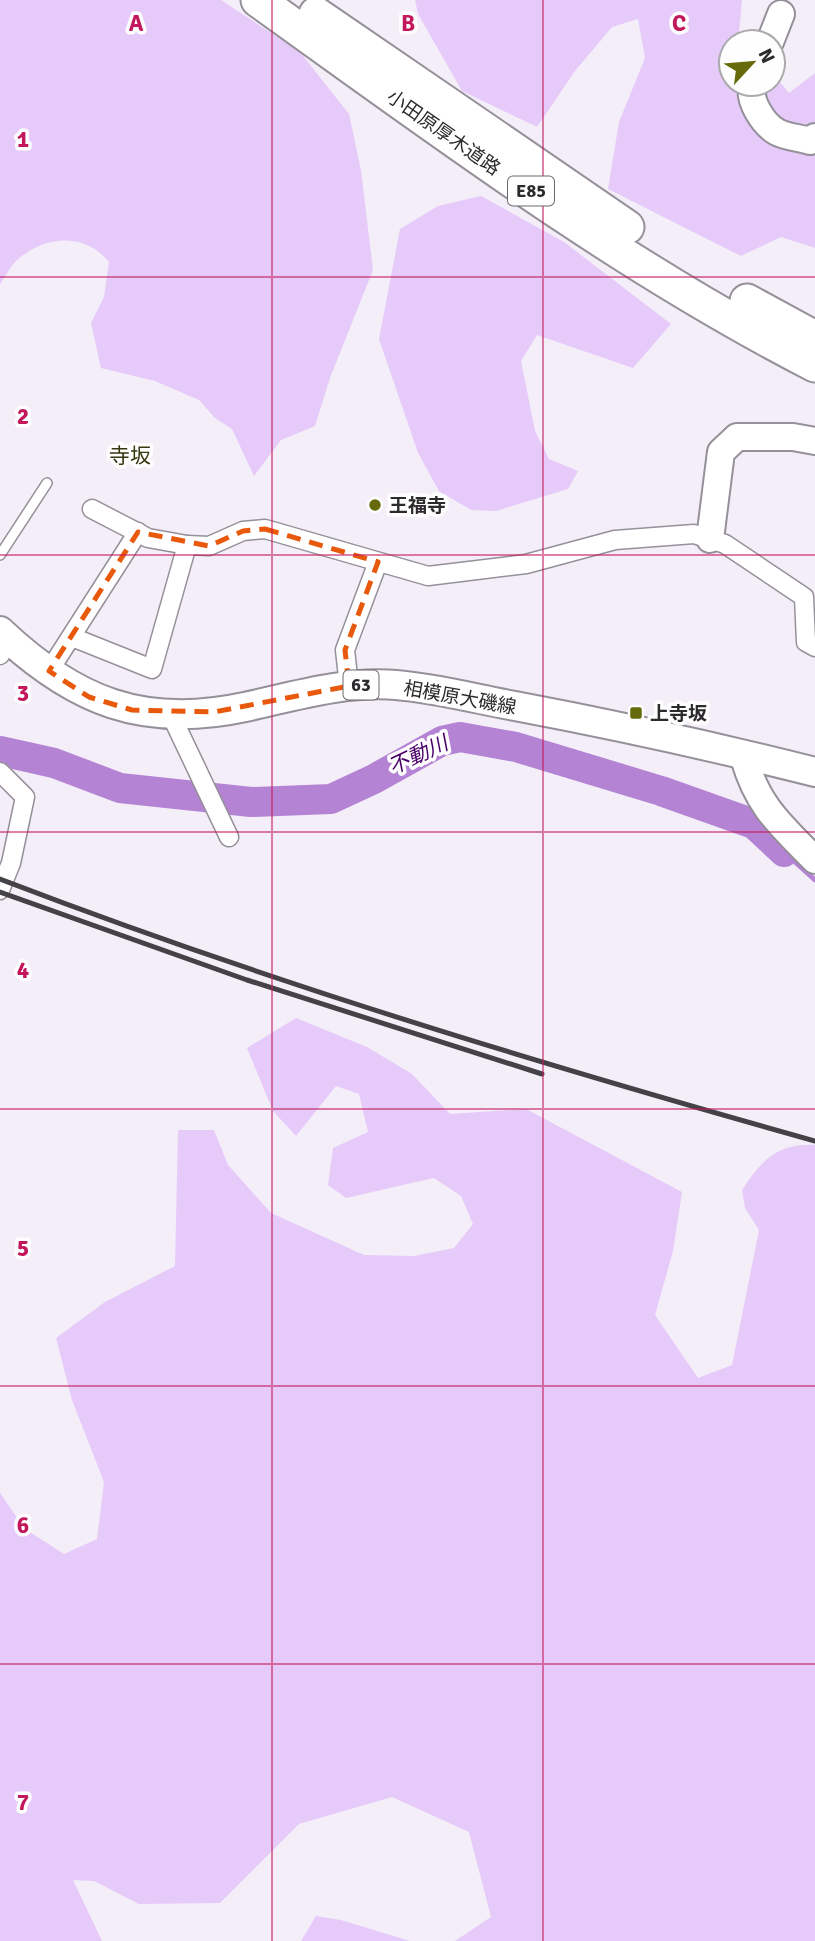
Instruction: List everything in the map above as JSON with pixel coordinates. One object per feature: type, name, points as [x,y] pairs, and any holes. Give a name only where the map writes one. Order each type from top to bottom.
[{"type":"highway","name":"小田原厚木道路","points":[[258,0],[446,135],[626,254],[815,365]]},
{"type":"highway","name":"小田原厚木道路","points":[[297,0],[458,114],[635,233],[815,338]]},
{"type":"main road","name":"相模原大磯線","points":[[3,641],[89,697],[132,710],[172,715],[214,712],[349,685],[397,685],[604,723],[815,772]]},
{"type":"street","points":[[776,28],[782,14]]},
{"type":"street","points":[[753,98],[756,109],[777,132],[810,141],[815,137]]},
{"type":"street","points":[[710,539],[721,452],[737,438],[793,437],[815,441]]},
{"type":"street","points":[[92,509],[148,538],[209,546],[243,531],[265,529],[428,576],[526,564],[615,540],[694,534],[725,544],[804,597],[806,642],[815,646]]},
{"type":"street","points":[[49,671],[138,532]]},
{"type":"street","points":[[72,637],[152,669],[187,545]]},
{"type":"street","points":[[349,685],[345,650],[378,562]]},
{"type":"street","points":[[172,715],[229,837]]},
{"type":"street","points":[[743,754],[750,784],[768,813],[815,860]]},
{"type":"street","points":[[0,772],[25,797],[11,863],[0,890]]},
{"type":"lane","points":[[0,555],[47,482]]},
{"type":"highlighted area","points":[[265,529],[378,562],[345,650],[349,686],[214,712],[132,710],[89,697],[49,671],[138,532],[209,546],[243,531]]},
{"type":"shaded area","points":[[0,0],[221,0],[300,52],[349,114],[361,170],[373,270],[330,378],[315,426],[281,440],[254,476],[232,429],[215,418],[199,400],[155,381],[101,368],[91,323],[104,297],[109,262],[99,252],[76,242],[51,242],[27,252],[16,261],[0,284]]},
{"type":"shaded area","points":[[415,0],[742,0],[740,28],[717,28],[717,98],[787,98],[787,91],[789,93],[815,73],[815,248],[781,237],[741,256],[608,189],[619,122],[645,58],[638,19],[612,27],[575,71],[537,127],[462,91],[418,14]]},
{"type":"shaded area","points":[[481,196],[564,242],[671,324],[633,368],[537,335],[521,361],[535,431],[549,459],[578,471],[568,489],[496,511],[471,510],[439,491],[418,453],[379,339],[400,229],[438,206]]},
{"type":"shaded area","points":[[296,1018],[367,1047],[412,1074],[450,1114],[526,1109],[682,1192],[673,1251],[655,1315],[698,1378],[732,1365],[759,1230],[745,1208],[742,1190],[756,1170],[771,1156],[790,1147],[815,1145],[815,1941],[455,1941],[491,1917],[469,1832],[392,1797],[299,1824],[220,1903],[139,1904],[94,1881],[73,1880],[102,1941],[0,1941],[0,1493],[25,1529],[64,1554],[97,1539],[104,1482],[72,1400],[56,1338],[105,1302],[175,1266],[178,1130],[214,1130],[228,1165],[271,1213],[364,1255],[414,1256],[454,1248],[473,1224],[461,1196],[434,1178],[346,1198],[328,1185],[333,1148],[368,1132],[359,1094],[336,1086],[296,1136],[273,1111],[247,1048]]},
{"type":"shaded area","points":[[316,1916],[341,1920],[410,1941],[301,1941]]},
{"type":"waterway","name":"不動川","points":[[0,751],[54,763],[120,788],[251,802],[331,799],[374,779],[442,741],[460,737],[516,747],[661,791],[754,824],[784,852]]},
{"type":"waterway","name":"不動川","points":[[784,852],[815,880]]},
{"type":"railway","points":[[0,879],[201,952],[404,1019],[815,1141]]},
{"type":"railway","points":[[0,892],[247,980],[542,1074]]},
{"type":"place","name":"王福寺","points":[[375,505]]},
{"type":"place","name":"上寺坂","points":[[636,713]]},
{"type":"district","name":"寺坂","points":[[130,456]]}]
